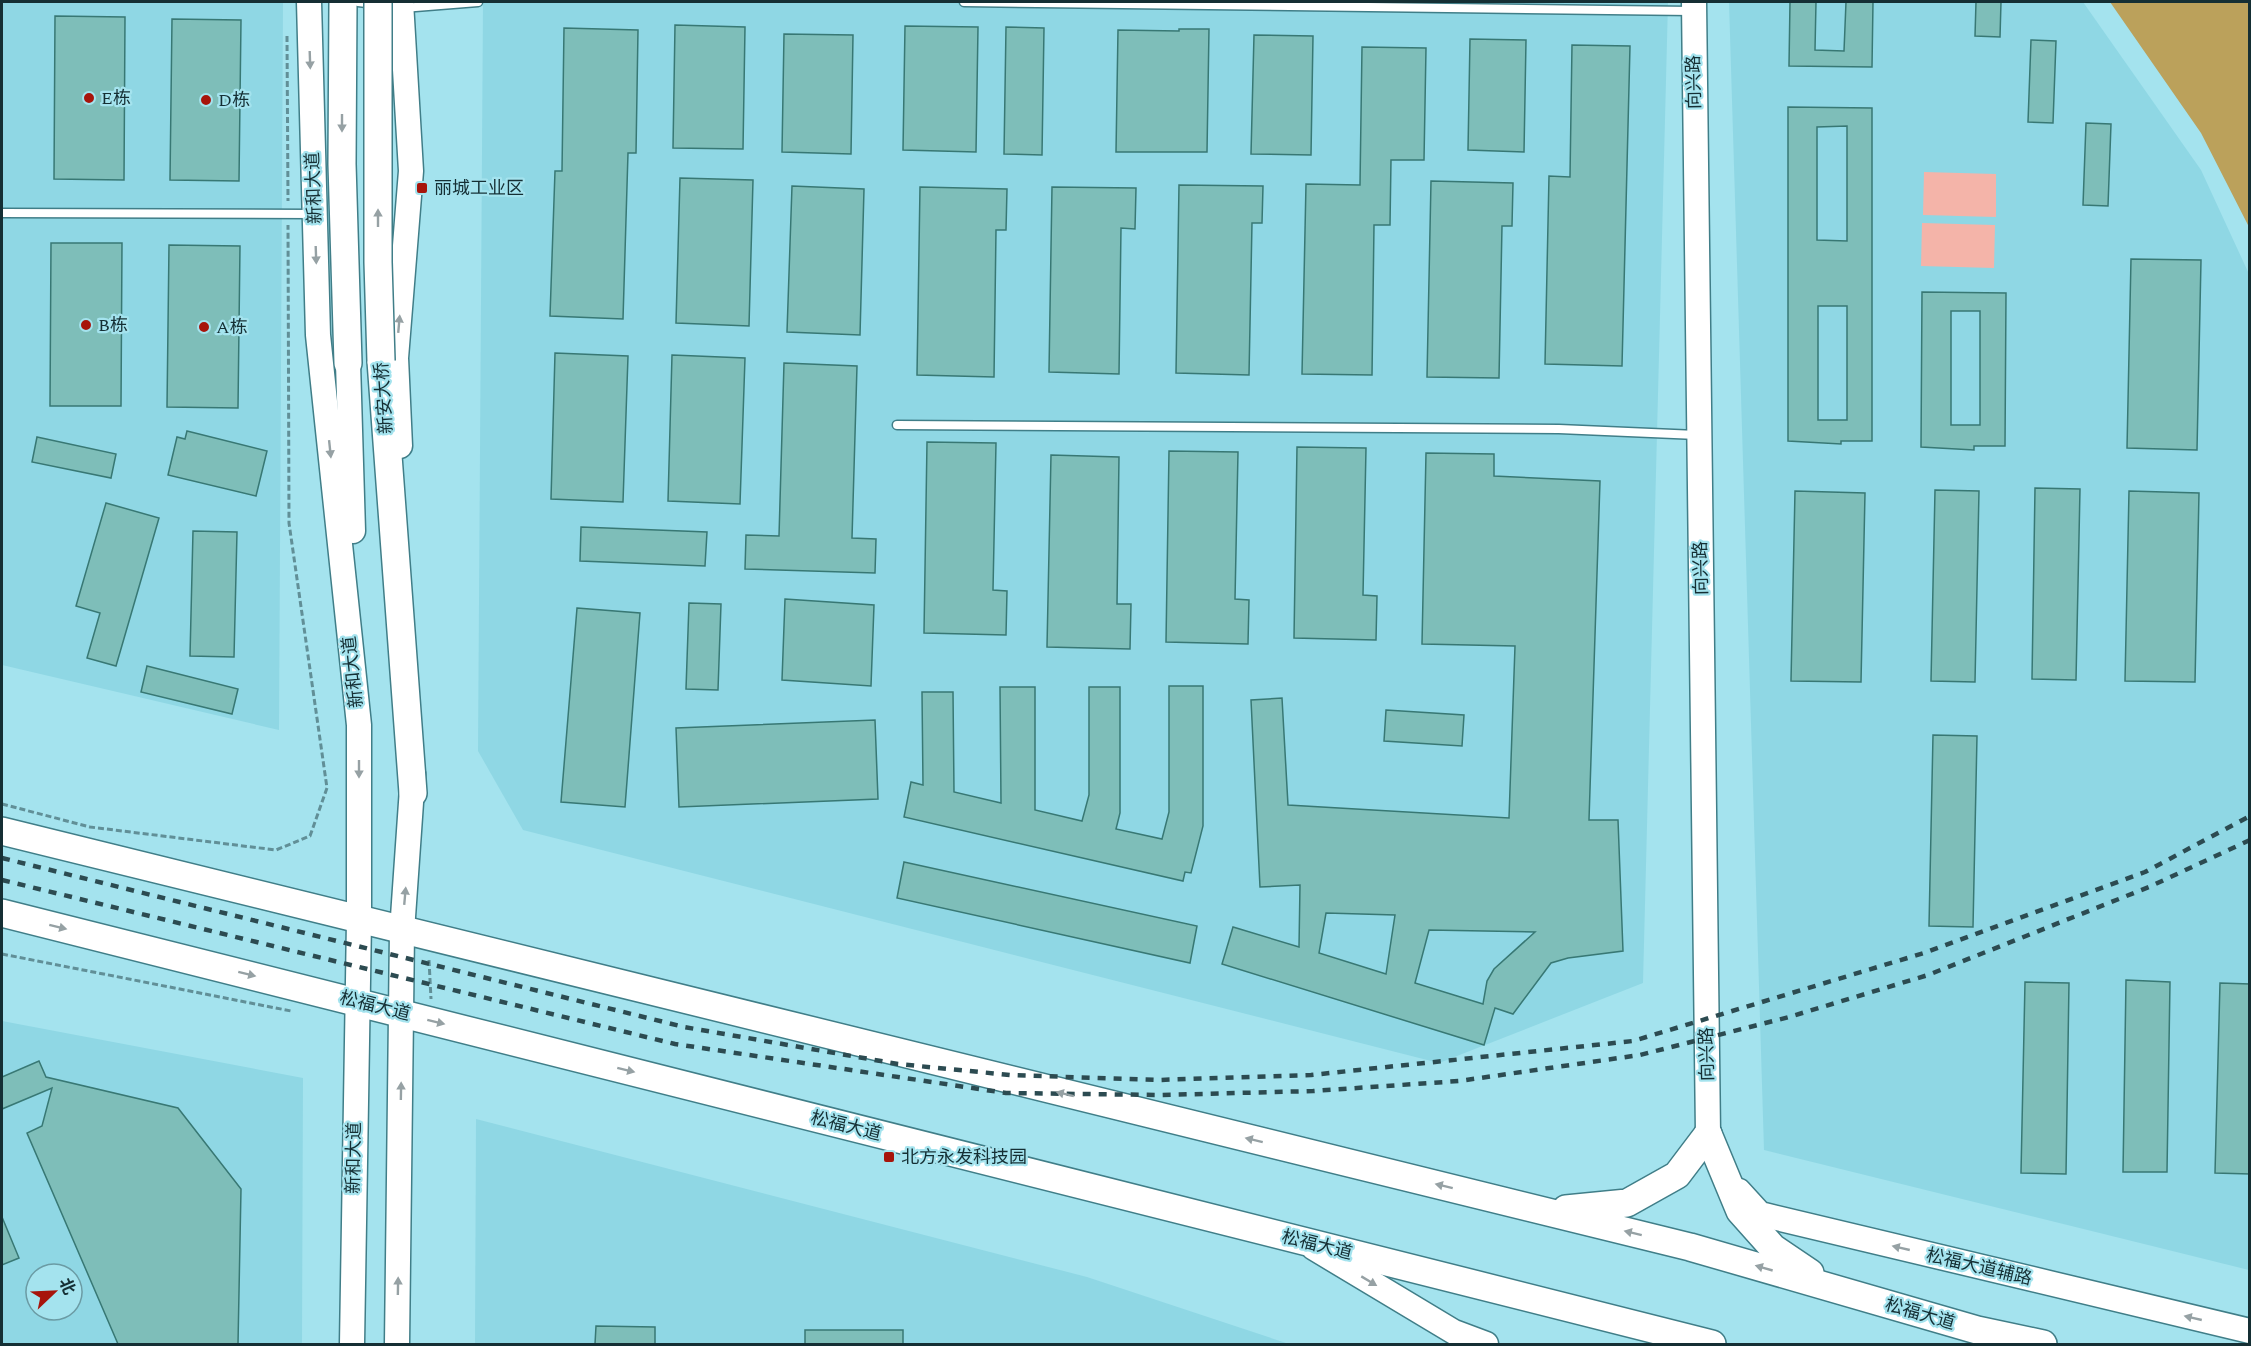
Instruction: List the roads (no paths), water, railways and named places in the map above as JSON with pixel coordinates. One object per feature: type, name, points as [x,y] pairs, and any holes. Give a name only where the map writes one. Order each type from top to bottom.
[{"type":"main road","name":"新和大道","points":[[309,2],[318,335],[359,725],[359,920],[352,1344]]},
{"type":"main road","name":"新安大桥","points":[[343,2],[342,164],[359,725]]},
{"type":"main road","name":"新安大桥","points":[[393,4],[378,262],[381,361],[413,793]]},
{"type":"main road","points":[[393,4],[411,171],[396,358],[413,793],[402,931],[398,1344]]},
{"type":"main road","name":"向兴路","points":[[1694,6],[1708,1134]]},
{"type":"main road","name":"松福大道","points":[[2,831],[1690,1247],[1977,1330],[2043,1344]]},
{"type":"main road","name":"松福大道","points":[[2,913],[1701,1342]]},
{"type":"main road","name":"松福大道","points":[[1708,1134],[1740,1211],[1773,1248],[1834,1288]]},
{"type":"main road","name":"松福大道","points":[[1546,1211],[1627,1203],[1677,1175],[1708,1134]]},
{"type":"main road","name":"松福大道辅路","points":[[1724,1175],[1760,1214],[2250,1331]]},
{"type":"main road","points":[[1301,1241],[1455,1332],[1486,1344]]},
{"type":"lane","points":[[358,2],[393,4],[478,2]]},
{"type":"lane","points":[[964,2],[1694,6]]},
{"type":"lane","points":[[2,213],[315,214]]},
{"type":"lane","points":[[897,425],[1558,429],[1699,435]]},
{"type":"railway","points":[[2,858],[684,1027],[898,1064],[1010,1075],[1158,1080],[1311,1075],[1633,1041],[1924,953],[2145,872],[2250,816]]},
{"type":"railway","points":[[2,880],[675,1044],[1006,1093],[1162,1095],[1313,1091],[1459,1081],[1640,1055],[1789,1017],[1928,975],[2149,887],[2250,840]]},
{"type":"place","name":"E栋","points":[[89,98]]},
{"type":"place","name":"D栋","points":[[206,100]]},
{"type":"place","name":"丽城工业区","points":[[422,188]]},
{"type":"place","name":"B栋","points":[[86,325]]},
{"type":"place","name":"A栋","points":[[204,327]]},
{"type":"place","name":"北方永发科技园","points":[[889,1157]]}]
